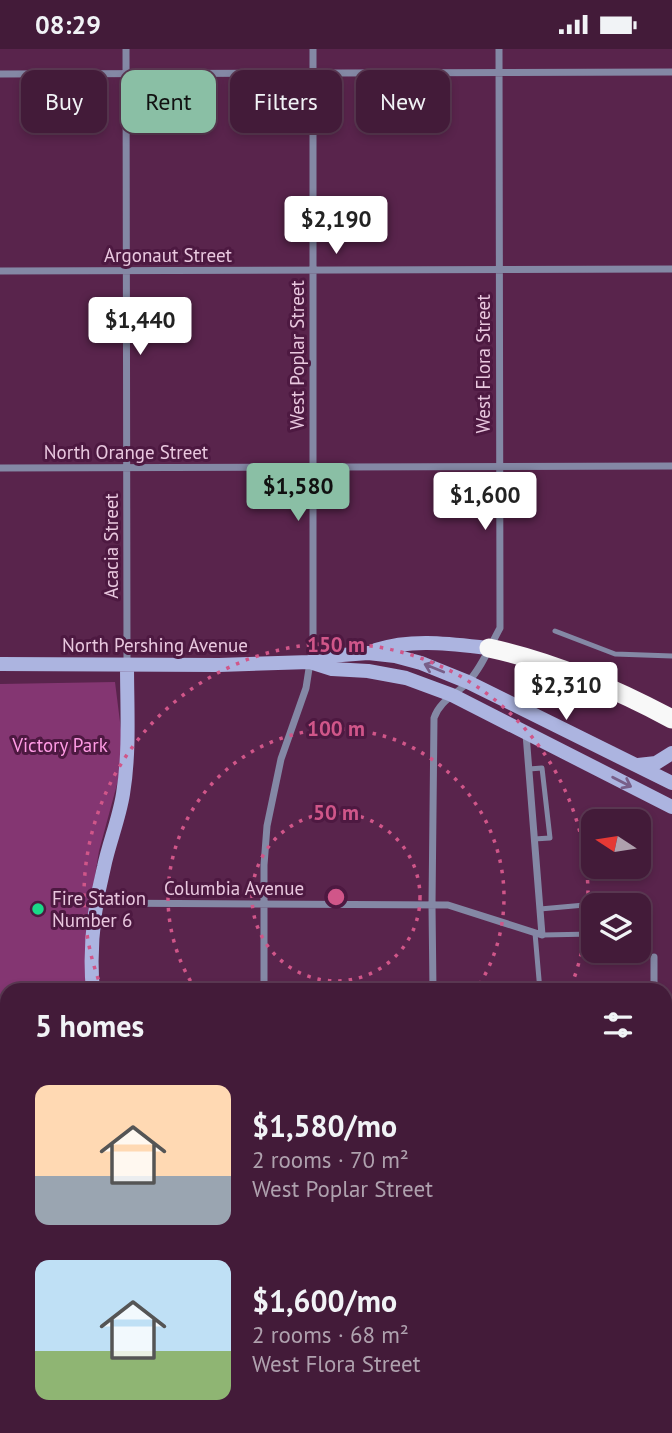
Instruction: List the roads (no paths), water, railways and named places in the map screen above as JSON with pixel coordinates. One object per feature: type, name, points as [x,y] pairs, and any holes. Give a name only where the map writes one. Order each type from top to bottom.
[{"type":"highway","points":[[489,648],[529,656],[581,675],[667,716]]},
{"type":"main road","points":[[368,653],[389,646],[438,643],[489,648]]},
{"type":"main road","name":"North Pershing Avenue","points":[[0,664],[310,662],[329,656],[368,653],[395,656],[421,663],[468,682],[672,783]]},
{"type":"main road","name":"North Pershing Avenue","points":[[310,662],[332,669],[368,671],[406,678],[452,695],[672,807]]},
{"type":"main road","points":[[93,983],[97,904],[124,793],[127,665]]},
{"type":"main road","points":[[526,734],[537,731],[548,733],[596,756],[612,754]]},
{"type":"main road","points":[[635,765],[656,763],[672,753]]},
{"type":"street","name":"Acacia Street","points":[[126,49],[126,70]]},
{"type":"street","name":"West Poplar Street","points":[[313,49],[313,70]]},
{"type":"street","name":"West Flora Street","points":[[433,983],[433,730],[438,707],[468,682],[500,628],[499,49]]},
{"type":"street","points":[[342,73],[672,72]]},
{"type":"street","points":[[0,74],[121,74]]},
{"type":"street","name":"Acacia Street","points":[[126,133],[127,665]]},
{"type":"street","name":"West Poplar Street","points":[[264,983],[266,839],[274,786],[306,688],[313,643],[313,133]]},
{"type":"street","name":"Argonaut Street","points":[[0,271],[672,269]]},
{"type":"street","name":"North Orange Street","points":[[0,468],[672,465]]},
{"type":"street","points":[[526,734],[540,909],[539,934]]},
{"type":"street","name":"Columbia Avenue","points":[[97,904],[447,905],[539,934]]},
{"type":"street","points":[[654,957],[654,983]]},
{"type":"lane","points":[[555,631],[615,654],[672,656]]},
{"type":"lane","points":[[528,769],[542,768],[550,838],[534,839]]},
{"type":"lane","points":[[540,909],[581,905]]},
{"type":"lane","points":[[540,983],[539,934],[581,935]]},
{"type":"place","name":"Fire Station Number 6","points":[[38,909]]},
{"type":"park label","name":"Victory Park","points":[[60,745]]}]
